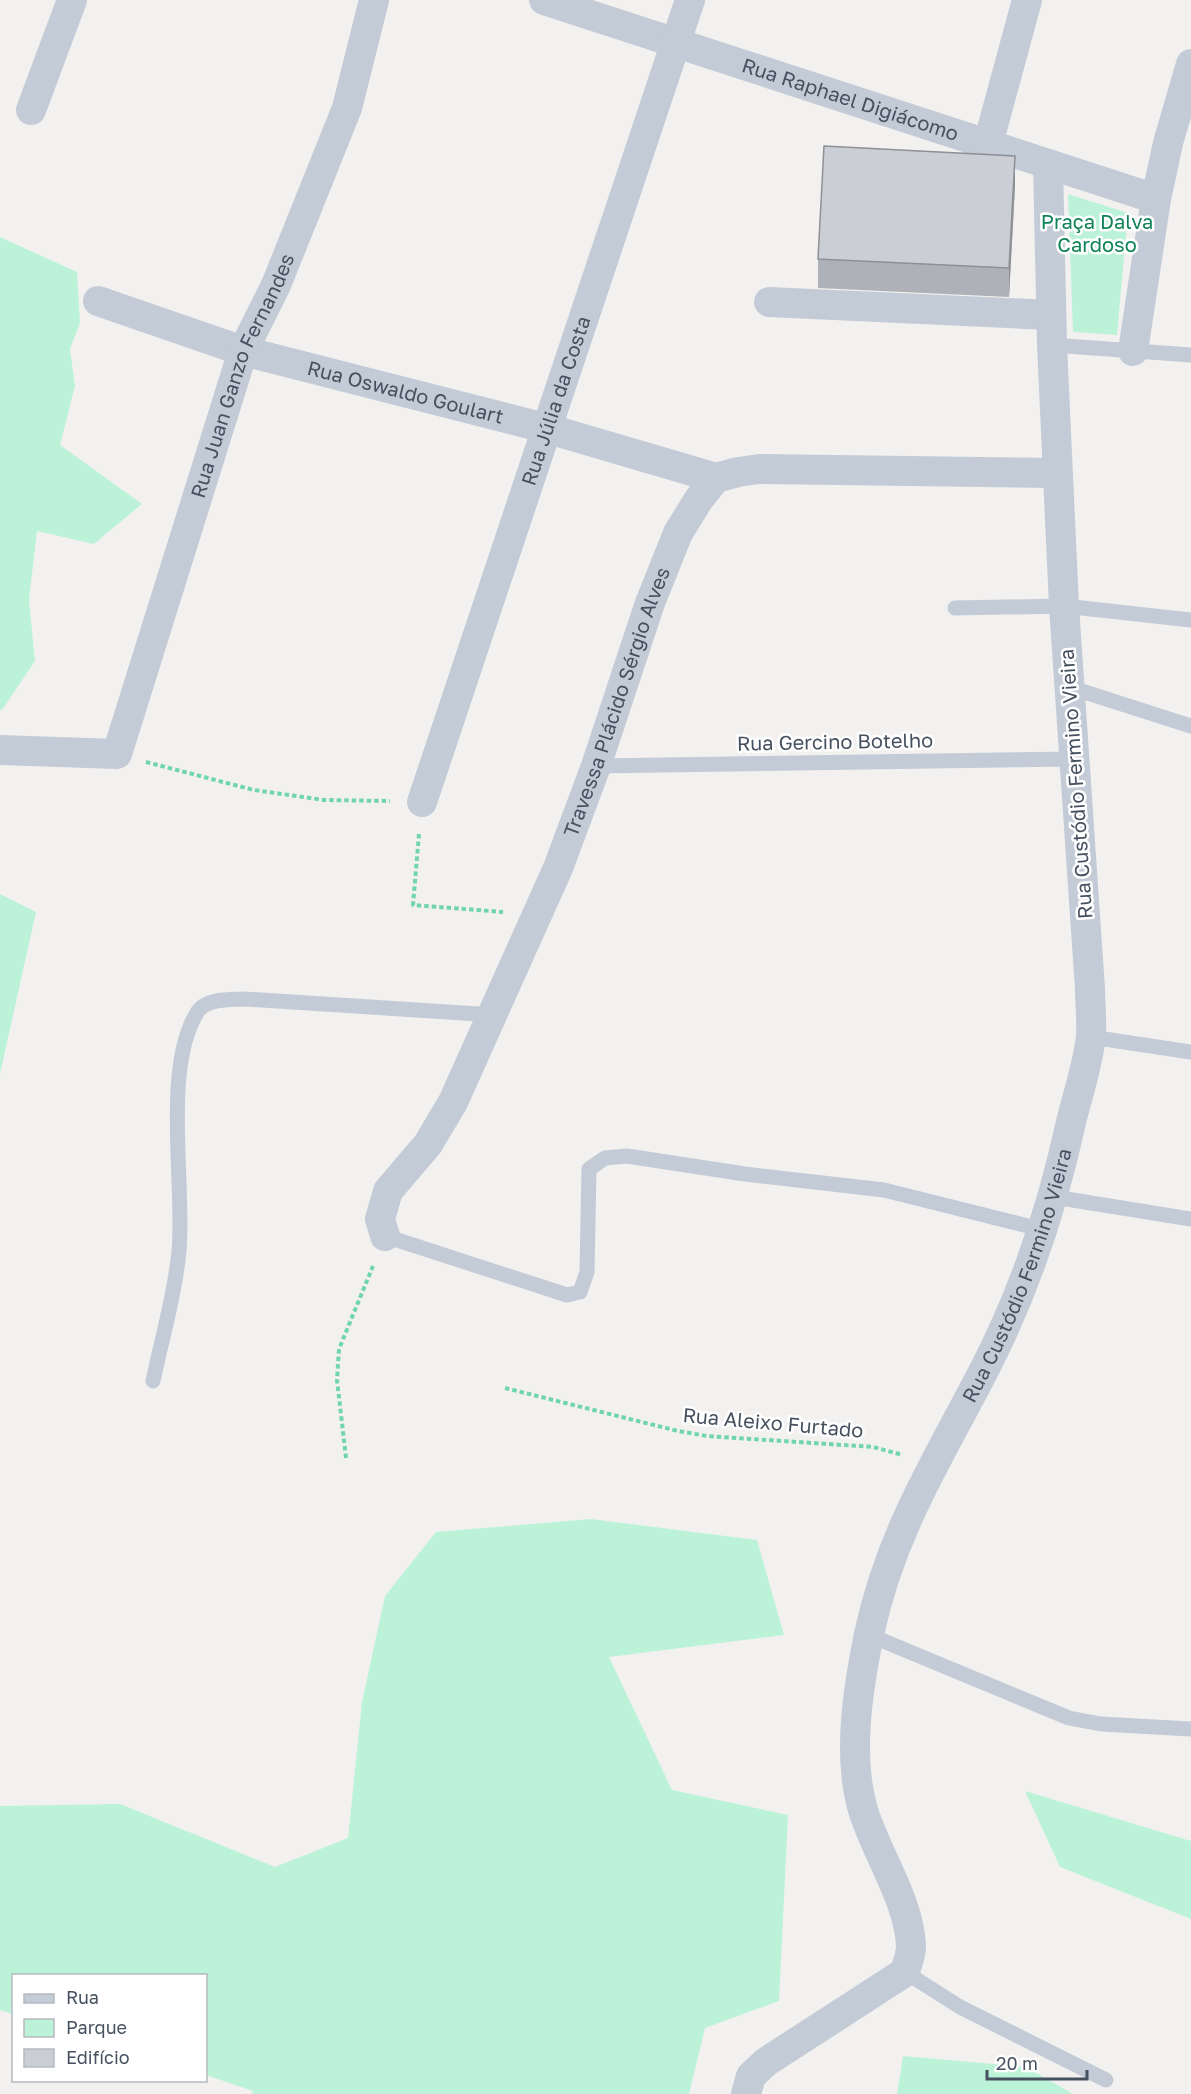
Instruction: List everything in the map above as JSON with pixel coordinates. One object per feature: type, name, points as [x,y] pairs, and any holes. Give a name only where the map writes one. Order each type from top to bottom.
[{"type":"street","points":[[31,110],[72,0]]},
{"type":"street","name":"Rua Juan Ganzo Fernandes","points":[[117,754],[243,351],[276,285],[347,108],[374,0]]},
{"type":"street","name":"Rua Raphael Digiácomo","points":[[544,0],[1156,199]]},
{"type":"street","name":"Rua Júlia da Costa","points":[[422,802],[549,429],[690,0]]},
{"type":"street","points":[[988,144],[1027,0]]},
{"type":"street","points":[[1133,351],[1156,199],[1168,143],[1191,64]]},
{"type":"street","name":"Rua Custódio Fermino Vieira","points":[[905,1972],[911,1950],[909,1926],[863,1809],[856,1765],[858,1707],[869,1635],[884,1574],[903,1525],[1017,1301],[1044,1230],[1054,1197],[1090,1037],[1090,989],[1057,473],[1048,164]]},
{"type":"street","name":"Rua Oswaldo Goulart","points":[[98,301],[243,351],[549,429],[716,478]]},
{"type":"street","points":[[769,302],[1051,315]]},
{"type":"street","points":[[716,478],[760,469],[1057,473]]},
{"type":"street","name":"Travessa Plácido Sérgio Alves","points":[[385,1236],[380,1219],[388,1191],[428,1144],[453,1102],[494,1015],[538,914],[596,766],[650,603],[678,533],[699,499],[716,478]]},
{"type":"street","points":[[0,750],[117,754]]},
{"type":"street","points":[[746,2094],[751,2076],[766,2062],[905,1972]]},
{"type":"lane","points":[[1052,345],[1191,355]]},
{"type":"lane","points":[[955,608],[1064,606],[1191,620]]},
{"type":"lane","points":[[1069,687],[1191,726]]},
{"type":"lane","name":"Rua Gercino Botelho","points":[[596,766],[1074,759]]},
{"type":"lane","points":[[153,1381],[179,1254],[182,1214],[179,1069],[186,1039],[199,1009],[217,1000],[245,999],[494,1015]]},
{"type":"lane","points":[[1090,1037],[1191,1052]]},
{"type":"lane","points":[[385,1236],[567,1295],[580,1292],[587,1272],[589,1169],[604,1158],[627,1156],[745,1174],[884,1190],[1044,1230]]},
{"type":"lane","points":[[1054,1197],[1191,1220]]},
{"type":"lane","points":[[869,1635],[1069,1718],[1101,1724],[1191,1729]]},
{"type":"lane","points":[[905,1972],[960,2007],[1106,2080]]},
{"type":"path","points":[[117,754],[254,790],[324,800],[422,802],[413,905],[538,914]]},
{"type":"path","points":[[346,1458],[337,1380],[339,1348],[385,1236]]},
{"type":"path","name":"Rua Aleixo Furtado","points":[[505,1388],[678,1431],[873,1447],[932,1465]]},
{"type":"green space","name":"Praça Dalva Cardoso","points":[[1068,194],[1128,213],[1117,335],[1073,332]]},
{"type":"green space","points":[[0,237],[77,272],[80,323],[70,349],[75,386],[60,445],[142,504],[94,544],[37,531],[29,600],[35,661],[2,710],[0,710]]},
{"type":"green space","points":[[0,894],[36,912],[0,1074]]},
{"type":"green space","points":[[591,1519],[757,1540],[784,1635],[609,1657],[672,1790],[788,1815],[779,2001],[705,2028],[689,2094],[252,2094],[253,2091],[207,2075],[207,1974],[12,1974],[12,2014],[0,2010],[0,1806],[120,1804],[275,1867],[348,1838],[362,1702],[385,1596],[436,1532]]},
{"type":"green space","points":[[1025,1791],[1191,1841],[1191,1919],[1060,1867]]},
{"type":"green space","points":[[903,2056],[1026,2067],[1073,2094],[897,2094]]},
{"type":"building","points":[[824,146],[1015,156],[1009,268],[818,259]]}]
